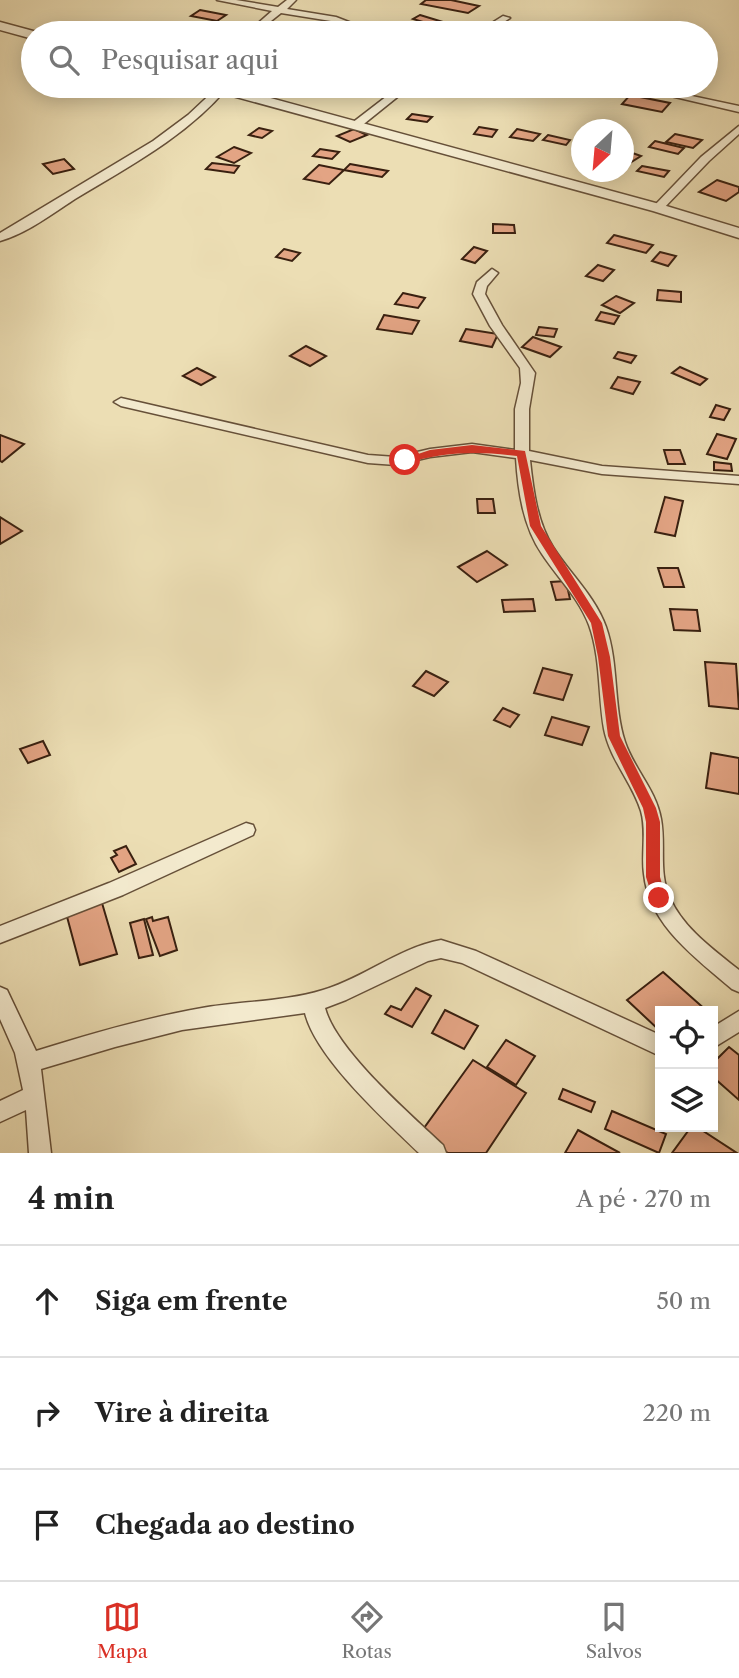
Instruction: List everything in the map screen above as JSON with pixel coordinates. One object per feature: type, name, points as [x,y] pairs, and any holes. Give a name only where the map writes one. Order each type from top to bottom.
[{"type":"street","points":[[221,0],[339,21]]},
{"type":"street","points":[[266,21],[292,0]]},
{"type":"street","points":[[501,21],[506,18]]},
{"type":"street","points":[[0,26],[21,32]]},
{"type":"street","points":[[0,237],[143,152],[201,110],[209,98]]},
{"type":"street","points":[[257,98],[739,233]]},
{"type":"street","points":[[356,125],[391,98]]},
{"type":"street","points":[[688,98],[739,109]]},
{"type":"street","points":[[657,208],[739,129]]},
{"type":"street","points":[[492,273],[481,285],[479,294],[496,326],[530,376],[522,407],[522,454],[535,526],[597,623],[614,736],[650,808],[653,822],[653,877],[659,898],[667,915],[682,933],[739,983]]},
{"type":"street","points":[[121,402],[368,459],[396,461],[430,453],[472,448],[522,454],[602,470],[739,480]]},
{"type":"street","points":[[0,935],[116,889],[246,830]]},
{"type":"street","points":[[29,1063],[179,1021],[241,1010],[313,1004],[380,976],[424,953],[443,949],[455,951],[516,978],[655,1044]]},
{"type":"street","points":[[0,996],[22,1040],[29,1063],[40,1153]]},
{"type":"street","points":[[313,1004],[315,1018],[358,1077],[435,1153]]},
{"type":"street","points":[[718,1035],[739,1020]]},
{"type":"street","points":[[0,1112],[35,1095]]},
{"type":"building","points":[[426,0],[451,0],[479,6],[468,13],[421,4]]},
{"type":"building","points":[[200,10],[226,15],[217,21],[191,16]]},
{"type":"building","points":[[420,15],[440,21],[420,21],[413,19]]},
{"type":"building","points":[[627,98],[670,103],[662,112],[622,104]]},
{"type":"building","points":[[412,114],[432,117],[427,122],[407,119]]},
{"type":"building","points":[[479,127],[497,130],[492,137],[474,134]]},
{"type":"building","points":[[259,128],[272,131],[262,138],[249,135]]},
{"type":"building","points":[[354,129],[367,135],[350,142],[337,136]]},
{"type":"building","points":[[517,129],[540,134],[533,141],[510,137]]},
{"type":"building","points":[[675,134],[702,140],[693,148],[666,142]]},
{"type":"building","points":[[548,135],[570,140],[566,145],[543,140]]},
{"type":"building","points":[[655,141],[684,148],[678,154],[649,147]]},
{"type":"building","points":[[234,147],[251,153],[234,163],[217,157]]},
{"type":"building","points":[[320,149],[339,152],[332,159],[313,156]]},
{"type":"building","points":[[64,159],[74,169],[53,174],[43,164]]},
{"type":"building","points":[[212,163],[239,166],[234,173],[206,169]]},
{"type":"building","points":[[350,164],[388,171],[382,177],[344,170]]},
{"type":"building","points":[[319,165],[344,170],[329,184],[304,179]]},
{"type":"building","points":[[642,166],[669,171],[664,177],[637,171]]},
{"type":"building","points":[[717,180],[739,187],[739,192],[726,201],[699,192]]},
{"type":"building","points":[[493,224],[514,225],[515,233],[493,233]]},
{"type":"building","points":[[614,235],[653,245],[646,253],[607,243]]},
{"type":"building","points":[[474,247],[487,251],[475,263],[462,259]]},
{"type":"building","points":[[284,249],[300,253],[292,261],[276,257]]},
{"type":"building","points":[[660,252],[676,256],[668,266],[652,261]]},
{"type":"building","points":[[598,265],[614,270],[603,281],[586,276]]},
{"type":"building","points":[[658,290],[681,292],[681,302],[657,300]]},
{"type":"building","points":[[403,293],[425,298],[418,308],[395,304]]},
{"type":"building","points":[[616,296],[634,303],[620,313],[602,305]]},
{"type":"building","points":[[601,312],[619,316],[614,324],[596,320]]},
{"type":"building","points":[[384,315],[419,321],[412,334],[377,329]]},
{"type":"building","points":[[539,327],[557,329],[554,337],[536,335]]},
{"type":"building","points":[[466,329],[498,334],[492,347],[460,341]]},
{"type":"building","points":[[533,337],[561,347],[550,357],[522,347]]},
{"type":"building","points":[[306,346],[326,356],[310,366],[290,356]]},
{"type":"building","points":[[618,352],[636,356],[631,363],[614,358]]},
{"type":"building","points":[[680,367],[707,379],[700,385],[672,373]]},
{"type":"building","points":[[197,368],[215,377],[201,385],[183,376]]},
{"type":"building","points":[[618,377],[640,382],[633,394],[611,388]]},
{"type":"building","points":[[716,405],[730,409],[724,420],[710,417]]},
{"type":"building","points":[[717,434],[736,439],[727,459],[707,454]]},
{"type":"building","points":[[0,435],[24,444],[2,462],[0,461]]},
{"type":"building","points":[[664,450],[680,450],[685,464],[668,464]]},
{"type":"building","points":[[714,462],[731,464],[732,471],[714,470]]},
{"type":"building","points":[[665,497],[683,501],[675,536],[655,532]]},
{"type":"building","points":[[477,499],[493,499],[495,513],[478,513]]},
{"type":"building","points":[[0,517],[22,531],[0,544]]},
{"type":"building","points":[[487,551],[507,565],[477,582],[458,567]]},
{"type":"building","points":[[658,568],[678,568],[684,587],[664,587]]},
{"type":"building","points":[[566,581],[570,599],[556,600],[551,582]]},
{"type":"building","points":[[533,599],[535,611],[504,612],[502,600]]},
{"type":"building","points":[[670,609],[697,610],[700,631],[674,630]]},
{"type":"building","points":[[705,662],[736,664],[739,709],[709,706]]},
{"type":"building","points":[[543,668],[572,675],[563,700],[534,693]]},
{"type":"building","points":[[426,671],[448,682],[434,696],[413,686]]},
{"type":"building","points":[[503,708],[519,715],[510,727],[494,720]]},
{"type":"building","points":[[552,717],[589,727],[582,745],[545,735]]},
{"type":"building","points":[[43,741],[50,755],[28,763],[20,749]]},
{"type":"building","points":[[711,753],[739,758],[739,794],[706,788]]},
{"type":"building","points":[[126,846],[136,864],[119,872],[111,858],[117,855],[114,851]]},
{"type":"building","points":[[102,903],[117,954],[80,965],[66,913]]},
{"type":"building","points":[[152,917],[153,921],[168,917],[177,950],[160,956],[146,919]]},
{"type":"building","points":[[144,919],[153,955],[139,958],[130,923]]},
{"type":"building","points":[[663,972],[701,1006],[655,1006],[655,1026],[627,1000]]},
{"type":"building","points":[[416,988],[431,996],[412,1027],[385,1014],[391,1006],[401,1010]]},
{"type":"building","points":[[445,1010],[478,1026],[464,1049],[432,1033]]},
{"type":"building","points":[[506,1040],[535,1056],[516,1085],[487,1067]]},
{"type":"building","points":[[729,1047],[739,1055],[739,1100],[718,1081],[718,1058]]},
{"type":"building","points":[[473,1060],[526,1093],[486,1153],[448,1153],[419,1135]]},
{"type":"building","points":[[563,1089],[595,1102],[591,1112],[559,1099]]},
{"type":"building","points":[[612,1111],[655,1129],[655,1132],[666,1134],[659,1153],[605,1129]]},
{"type":"building","points":[[578,1130],[620,1153],[565,1153]]},
{"type":"building","points":[[687,1132],[705,1132],[737,1153],[672,1153]]},
{"type":"route","points":[[405,460],[430,453],[472,448],[522,454],[535,526],[597,623],[614,736],[650,808],[653,822],[653,877],[659,898]]}]
